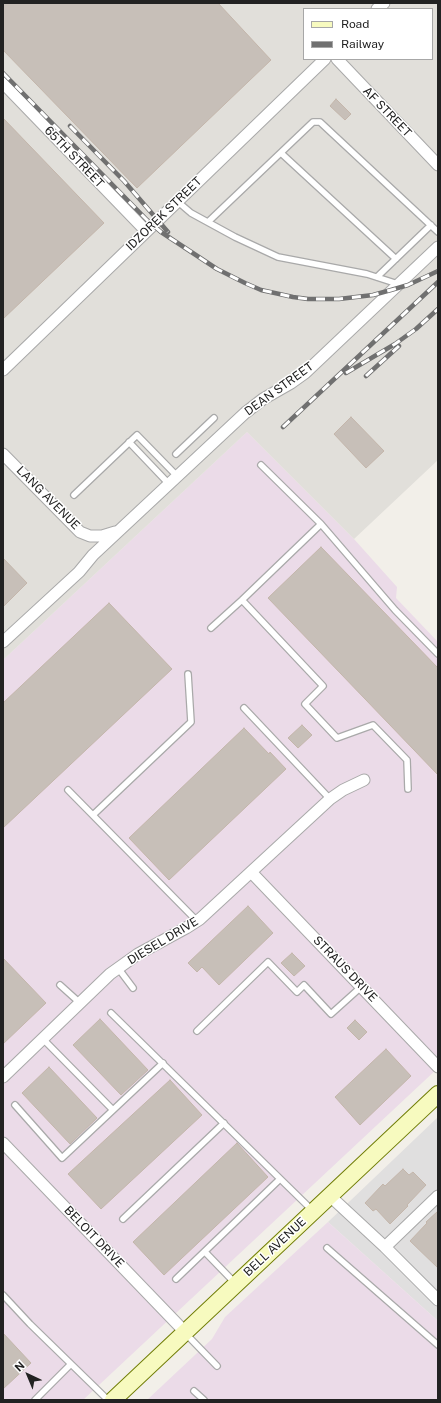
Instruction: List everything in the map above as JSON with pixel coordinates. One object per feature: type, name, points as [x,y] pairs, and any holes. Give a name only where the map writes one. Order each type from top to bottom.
[{"type":"main road","name":"BELL AVENUE","points":[[112,1400],[438,1094]]},
{"type":"street","name":"IDZOREK STREET","points":[[3,370],[324,60]]},
{"type":"street","name":"AF STREET","points":[[338,60],[438,165]]},
{"type":"street","name":"65TH STREET","points":[[3,83],[146,231]]},
{"type":"street","name":"DEAN STREET","points":[[3,642],[79,572],[93,555],[119,530],[245,413],[263,399],[305,373],[438,247]]},
{"type":"street","name":"LANG AVENUE","points":[[5,461],[80,532],[90,536],[102,536],[119,530]]},
{"type":"street","name":"DIESEL DRIVE","points":[[3,1077],[118,968],[138,954],[196,921],[213,908],[330,799],[343,790],[364,780]]},
{"type":"street","name":"STRAUS DRIVE","points":[[251,872],[438,1067]]},
{"type":"street","name":"BELOIT DRIVE","points":[[3,1143],[185,1332]]},
{"type":"street","points":[[330,1196],[385,1247],[438,1300]]},
{"type":"street","points":[[385,1247],[438,1196]]},
{"type":"lane","points":[[208,222],[313,122],[320,122],[438,232]]},
{"type":"lane","points":[[280,153],[396,259]]},
{"type":"lane","points":[[177,201],[191,214],[235,237],[278,256],[367,274],[398,284]]},
{"type":"lane","points":[[377,277],[431,225]]},
{"type":"lane","points":[[176,454],[214,418]]},
{"type":"lane","points":[[74,495],[137,435],[173,480]]},
{"type":"lane","points":[[129,442],[173,480]]},
{"type":"lane","points":[[260,465],[321,524],[395,610],[438,654]]},
{"type":"lane","points":[[211,628],[321,524]]},
{"type":"lane","points":[[242,600],[323,686],[305,704],[337,738],[373,725],[407,760],[408,790]]},
{"type":"lane","points":[[93,815],[191,722],[188,674]]},
{"type":"lane","points":[[244,708],[330,799]]},
{"type":"lane","points":[[68,790],[196,921]]},
{"type":"lane","points":[[196,1031],[268,962],[297,992],[304,985],[331,1014],[361,987]]},
{"type":"lane","points":[[118,968],[133,988]]},
{"type":"lane","points":[[60,985],[80,1003]]},
{"type":"lane","points":[[111,1013],[313,1211]]},
{"type":"lane","points":[[43,1039],[113,1110]]},
{"type":"lane","points":[[15,1106],[62,1158],[163,1063]]},
{"type":"lane","points":[[123,1219],[224,1123]]},
{"type":"lane","points":[[176,1279],[280,1179]]},
{"type":"lane","points":[[327,1248],[438,1345]]},
{"type":"lane","points":[[205,1252],[236,1284]]},
{"type":"lane","points":[[3,1295],[108,1400]]},
{"type":"lane","points":[[185,1332],[217,1366]]},
{"type":"lane","points":[[35,1400],[71,1364]]},
{"type":"lane","points":[[194,1391],[204,1400]]},
{"type":"shaded area","points":[[3,3],[438,3],[438,460],[354,539],[247,432],[3,660]]},
{"type":"shaded area","points":[[247,432],[354,539],[397,587],[396,598],[438,642],[438,1068],[83,1400],[3,1400],[3,660]]},
{"type":"shaded area","points":[[438,1117],[438,1321],[328,1222]]},
{"type":"shaded area","points":[[328,1222],[438,1321],[438,1400],[147,1400],[212,1339],[225,1317]]},
{"type":"building","points":[[3,3],[218,3],[271,60],[137,188],[3,50]]},
{"type":"building","points":[[336,99],[351,114],[345,120],[330,106]]},
{"type":"building","points":[[3,118],[104,223],[3,319]]},
{"type":"building","points":[[351,417],[384,451],[366,468],[334,434]]},
{"type":"building","points":[[321,547],[438,668],[438,775],[268,598]]},
{"type":"building","points":[[3,558],[27,583],[3,607]]},
{"type":"building","points":[[109,603],[172,669],[3,828],[3,703]]},
{"type":"building","points":[[302,725],[312,735],[298,748],[288,738]]},
{"type":"building","points":[[244,728],[286,769],[169,880],[129,838]]},
{"type":"building","points":[[248,906],[273,933],[219,985],[202,967],[197,972],[188,963]]},
{"type":"building","points":[[292,953],[305,966],[294,976],[281,963]]},
{"type":"building","points":[[3,958],[46,1003],[3,1044]]},
{"type":"building","points":[[100,1019],[148,1070],[121,1095],[73,1045]]},
{"type":"building","points":[[355,1020],[367,1032],[359,1040],[347,1028]]},
{"type":"building","points":[[386,1049],[411,1076],[360,1125],[335,1097]]},
{"type":"building","points":[[49,1067],[97,1118],[70,1144],[22,1093]]},
{"type":"building","points":[[170,1080],[202,1115],[101,1209],[68,1174]]},
{"type":"building","points":[[237,1143],[268,1177],[164,1275],[133,1242]]},
{"type":"building","points":[[403,1169],[409,1175],[413,1172],[426,1185],[390,1224],[376,1209],[373,1211],[365,1203],[383,1184],[385,1186]]},
{"type":"building","points":[[438,1211],[438,1268],[410,1241],[427,1223],[426,1222]]},
{"type":"building","points":[[3,1333],[31,1363],[3,1389]]},
{"type":"railway","points":[[3,73],[147,220],[161,232],[217,269],[245,283],[261,290],[293,297],[308,299],[339,299],[373,295],[391,290],[408,285],[438,271]]},
{"type":"railway","points":[[70,126],[124,181],[168,232]]},
{"type":"railway","points":[[283,427],[438,282]]},
{"type":"railway","points":[[346,373],[395,344],[416,329],[438,309]]},
{"type":"railway","points":[[366,376],[399,346]]}]
